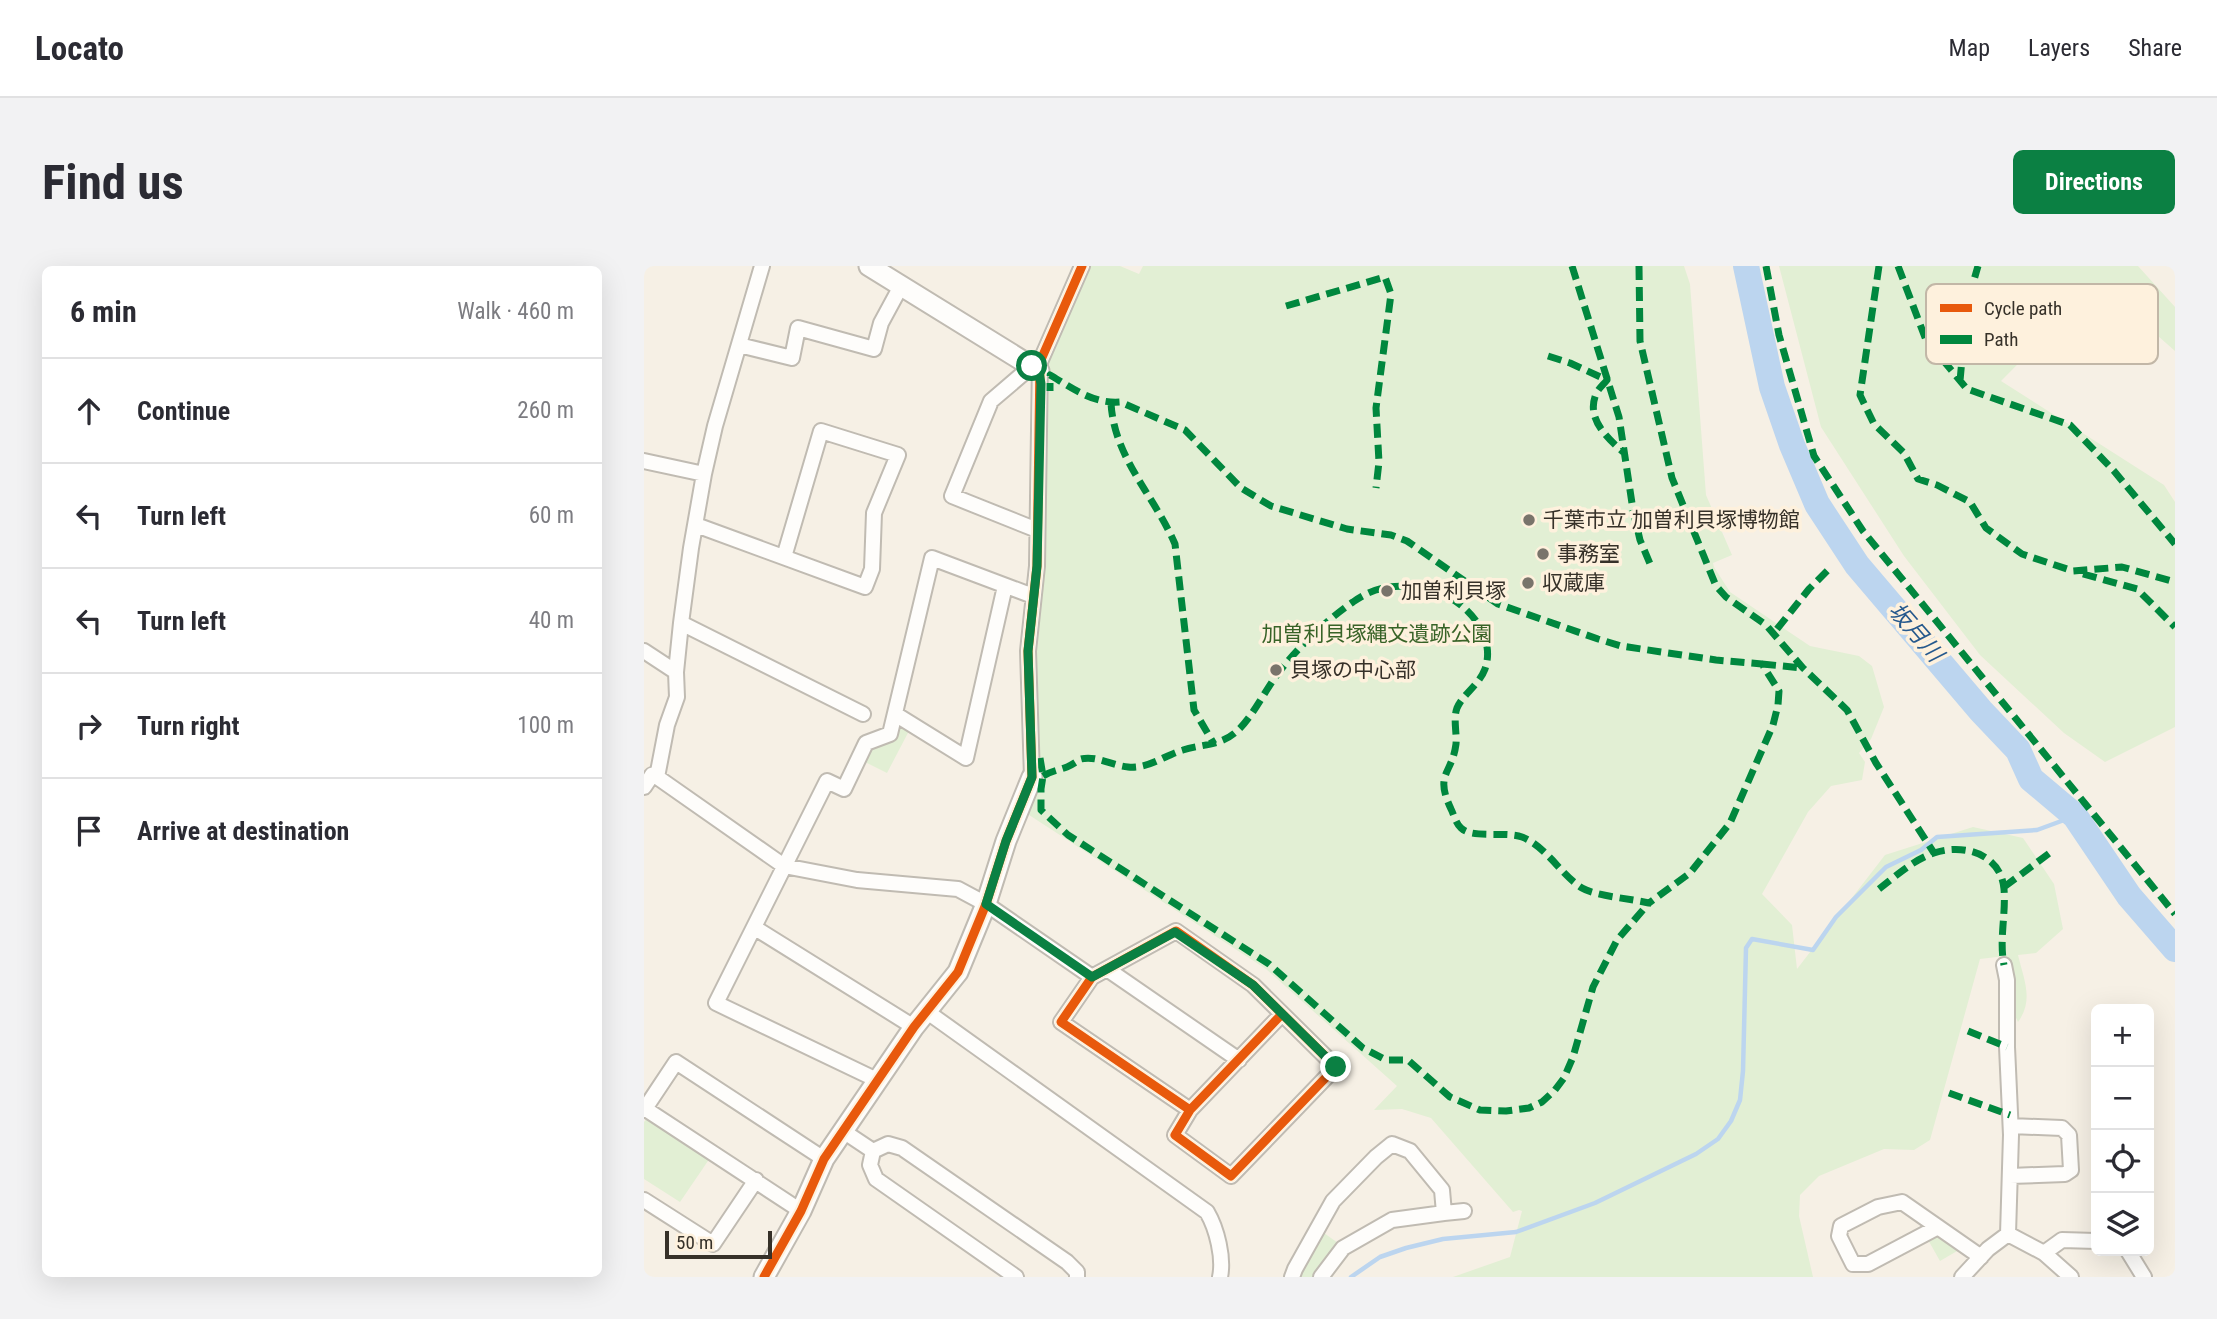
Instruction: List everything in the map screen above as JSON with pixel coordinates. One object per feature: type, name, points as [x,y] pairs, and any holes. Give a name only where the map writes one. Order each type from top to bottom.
[{"type":"street","points":[[657,777],[667,725],[677,697],[676,672],[681,623],[704,474],[715,426],[762,266]]},
{"type":"street","points":[[764,1277],[801,1211],[824,1159],[926,1010],[958,972],[1032,777],[1028,651],[1034,596],[1041,384],[1035,369],[869,266]]},
{"type":"street","points":[[1037,530],[952,496],[991,401],[1035,369],[1040,362],[1082,266]]},
{"type":"street","points":[[739,345],[792,358],[798,328],[874,349],[881,323],[901,286]]},
{"type":"street","points":[[695,525],[865,587],[872,569],[874,513],[898,455],[821,431],[784,557]]},
{"type":"street","points":[[644,461],[704,474]]},
{"type":"street","points":[[877,1080],[716,1003],[827,781],[844,789],[866,743],[890,734],[932,558],[1034,596]]},
{"type":"street","points":[[895,713],[967,758],[1005,586]]},
{"type":"street","points":[[681,623],[863,714]]},
{"type":"street","points":[[644,651],[676,672]]},
{"type":"street","points":[[644,787],[652,775],[657,777],[784,866],[857,880],[958,889],[986,904],[1092,977]]},
{"type":"street","points":[[755,928],[914,1027]]},
{"type":"street","points":[[1190,1110],[1061,1022],[1092,977],[1175,932],[1253,985],[1336,1067],[1231,1176],[1175,1135],[1190,1110],[1282,1014]]},
{"type":"street","points":[[1962,1277],[1980,1257],[2008,1234],[2011,1126],[2007,980],[2004,965]]},
{"type":"street","points":[[1107,969],[1239,1060]]},
{"type":"street","points":[[926,1010],[1207,1212],[1213,1221],[1222,1265],[1220,1277]]},
{"type":"street","points":[[801,1211],[644,1109],[676,1062],[824,1159]]},
{"type":"street","points":[[2010,1176],[2065,1174],[2071,1170],[2069,1135],[2062,1128],[2011,1126]]},
{"type":"street","points":[[843,1131],[873,1151]]},
{"type":"street","points":[[873,1151],[888,1144],[902,1148],[1067,1262],[1077,1272],[1077,1277]]},
{"type":"street","points":[[1292,1277],[1333,1201],[1392,1144],[1410,1151],[1442,1190],[1444,1213]]},
{"type":"street","points":[[873,1151],[870,1165],[876,1179],[1016,1277]]},
{"type":"street","points":[[644,1200],[713,1244],[756,1180]]},
{"type":"street","points":[[1938,1227],[1868,1264],[1853,1264],[1839,1236],[1841,1226],[1878,1207],[1902,1202],[1938,1227],[1980,1257]]},
{"type":"street","points":[[1321,1277],[1343,1248],[1392,1220],[1464,1212]]},
{"type":"street","points":[[2008,1234],[2043,1253],[2071,1277]]},
{"type":"street","points":[[2043,1253],[2063,1240],[2091,1241]]},
{"type":"street","points":[[2131,1256],[2144,1277]]},
{"type":"green space","name":"加曽利貝塚縄文遺跡公園","points":[[1087,266],[1120,266],[1139,274],[1143,266],[1684,266],[1690,284],[1706,495],[1732,555],[1713,563],[1714,567],[1730,592],[1810,646],[1859,656],[1872,666],[1884,707],[1871,739],[1859,753],[1865,762],[1862,780],[1831,786],[1808,812],[1762,894],[1792,925],[1797,969],[1885,855],[1973,827],[2023,838],[2054,884],[2063,929],[2036,953],[2018,955],[2027,998],[2018,1022],[2012,1009],[2012,976],[2005,956],[1980,959],[1930,1140],[1914,1150],[1884,1149],[1819,1176],[1800,1195],[1799,1216],[1813,1277],[1453,1277],[1510,1257],[1522,1211],[1513,1212],[1431,1118],[1402,1109],[1374,1110],[1397,1086],[1266,969],[1026,813],[1032,717],[1044,365]]},
{"type":"green space","points":[[1779,266],[2138,266],[2154,284],[1926,284],[1926,364],[2018,364],[2001,381],[2164,485],[2175,502],[2175,727],[2105,762],[2064,733],[1980,655],[1904,556],[1821,427]]},
{"type":"green space","points":[[2158,288],[2175,307],[2175,351],[2158,336]]},
{"type":"green space","points":[[904,727],[910,729],[887,773],[865,762],[874,745]]},
{"type":"green space","points":[[648,1117],[710,1158],[680,1202],[644,1179],[644,1122]]},
{"type":"green space","points":[[1324,1233],[1338,1243],[1318,1277],[1299,1277],[1302,1268]]},
{"type":"green space","points":[[1940,1233],[1964,1247],[1940,1261],[1927,1238]]},
{"type":"waterway","name":"坂月川","points":[[1746,266],[1772,387],[1792,445],[1817,504],[1857,565],[1981,711],[2018,750],[2031,779],[2075,816],[2129,896],[2175,949]]},
{"type":"waterway","points":[[1351,1277],[1380,1257],[1406,1248],[1443,1239],[1516,1232],[1595,1203],[1696,1154],[1718,1139],[1731,1121],[1740,1100],[1746,948],[1752,939],[1813,950],[1836,917],[1886,867],[1921,850],[1937,837],[2037,830],[2075,816]]},
{"type":"marked path","points":[[1572,266],[1619,417],[1633,510],[1640,540],[1651,566]]},
{"type":"marked path","points":[[1639,266],[1640,341],[1672,478],[1716,586],[1726,597],[1766,625],[1803,668],[1847,710],[1876,763],[1934,853]]},
{"type":"marked path","points":[[1766,266],[1779,335],[1814,456],[1863,531],[2175,914]]},
{"type":"marked path","points":[[1879,266],[1860,395],[1874,424],[1904,453],[1918,479],[1937,485],[1970,502],[1986,528],[2022,554],[2073,571],[2122,567],[2175,582]]},
{"type":"marked path","points":[[1898,266],[1926,340]]},
{"type":"marked path","points":[[1973,284],[1978,266]]},
{"type":"marked path","points":[[1286,306],[1385,277],[1391,294],[1376,408],[1379,462],[1376,488]]},
{"type":"marked path","points":[[1548,356],[1607,380],[1596,394],[1594,411],[1599,426],[1623,452]]},
{"type":"marked path","points":[[1946,364],[1967,389],[2070,425],[2114,471],[2175,544]]},
{"type":"marked path","points":[[1960,381],[1962,364]]},
{"type":"marked path","points":[[1043,776],[1087,758],[1128,767],[1143,766],[1183,750],[1231,736],[1243,725],[1295,653],[1344,609],[1362,596],[1381,588],[1422,588],[1445,595],[1467,610],[1482,631],[1488,656],[1479,680],[1457,708],[1456,744],[1444,781],[1446,797],[1459,826],[1473,833],[1522,837],[1539,847],[1582,888],[1649,903],[1690,873],[1730,823],[1773,725],[1779,691],[1762,664],[1621,646],[1498,604],[1407,541],[1391,535],[1347,529],[1271,506],[1241,488],[1185,430],[1120,402],[1092,398],[1050,375],[1050,391]]},
{"type":"marked path","points":[[1111,403],[1119,441],[1127,459],[1175,544],[1194,710],[1214,744]]},
{"type":"marked path","points":[[1777,629],[1828,570]]},
{"type":"marked path","points":[[2083,574],[2137,589],[2175,627]]},
{"type":"marked path","points":[[1762,664],[1803,668]]},
{"type":"marked path","points":[[1040,758],[1043,776],[1041,810],[1068,835],[1269,964],[1363,1048],[1386,1060],[1408,1060],[1450,1097],[1480,1110],[1529,1108],[1542,1102],[1555,1090],[1564,1078],[1573,1057],[1593,987],[1617,940],[1649,903]]},
{"type":"marked path","points":[[1879,889],[1912,864],[1934,853],[1957,849],[1979,854],[1996,867],[2004,889],[2004,965]]},
{"type":"marked path","points":[[2004,887],[2051,852]]},
{"type":"marked path","points":[[1968,1031],[2007,1047]]},
{"type":"marked path","points":[[1949,1093],[2010,1115]]},
{"type":"cycle path","points":[[764,1277],[801,1211],[824,1159],[914,1027],[958,972],[1032,777],[1028,651],[1037,566],[1040,362],[1082,266]]},
{"type":"cycle path","points":[[1190,1110],[1061,1022],[1092,977],[1176,931],[1253,985],[1336,1067],[1231,1176],[1175,1135],[1190,1110],[1282,1014]]},
{"type":"place","name":"千葉市立 加曽利貝塚博物館","points":[[1529,520]]},
{"type":"place","name":"事務室","points":[[1543,554]]},
{"type":"place","name":"収蔵庫","points":[[1528,583]]},
{"type":"place","name":"加曽利貝塚","points":[[1387,591]]},
{"type":"place","name":"貝塚の中心部","points":[[1276,670]]},
{"type":"route","points":[[1032,366],[1039,371],[1041,384],[1037,566],[1028,651],[1032,777],[1006,841],[986,904],[1092,977],[1175,932],[1253,985],[1336,1067]]}]
